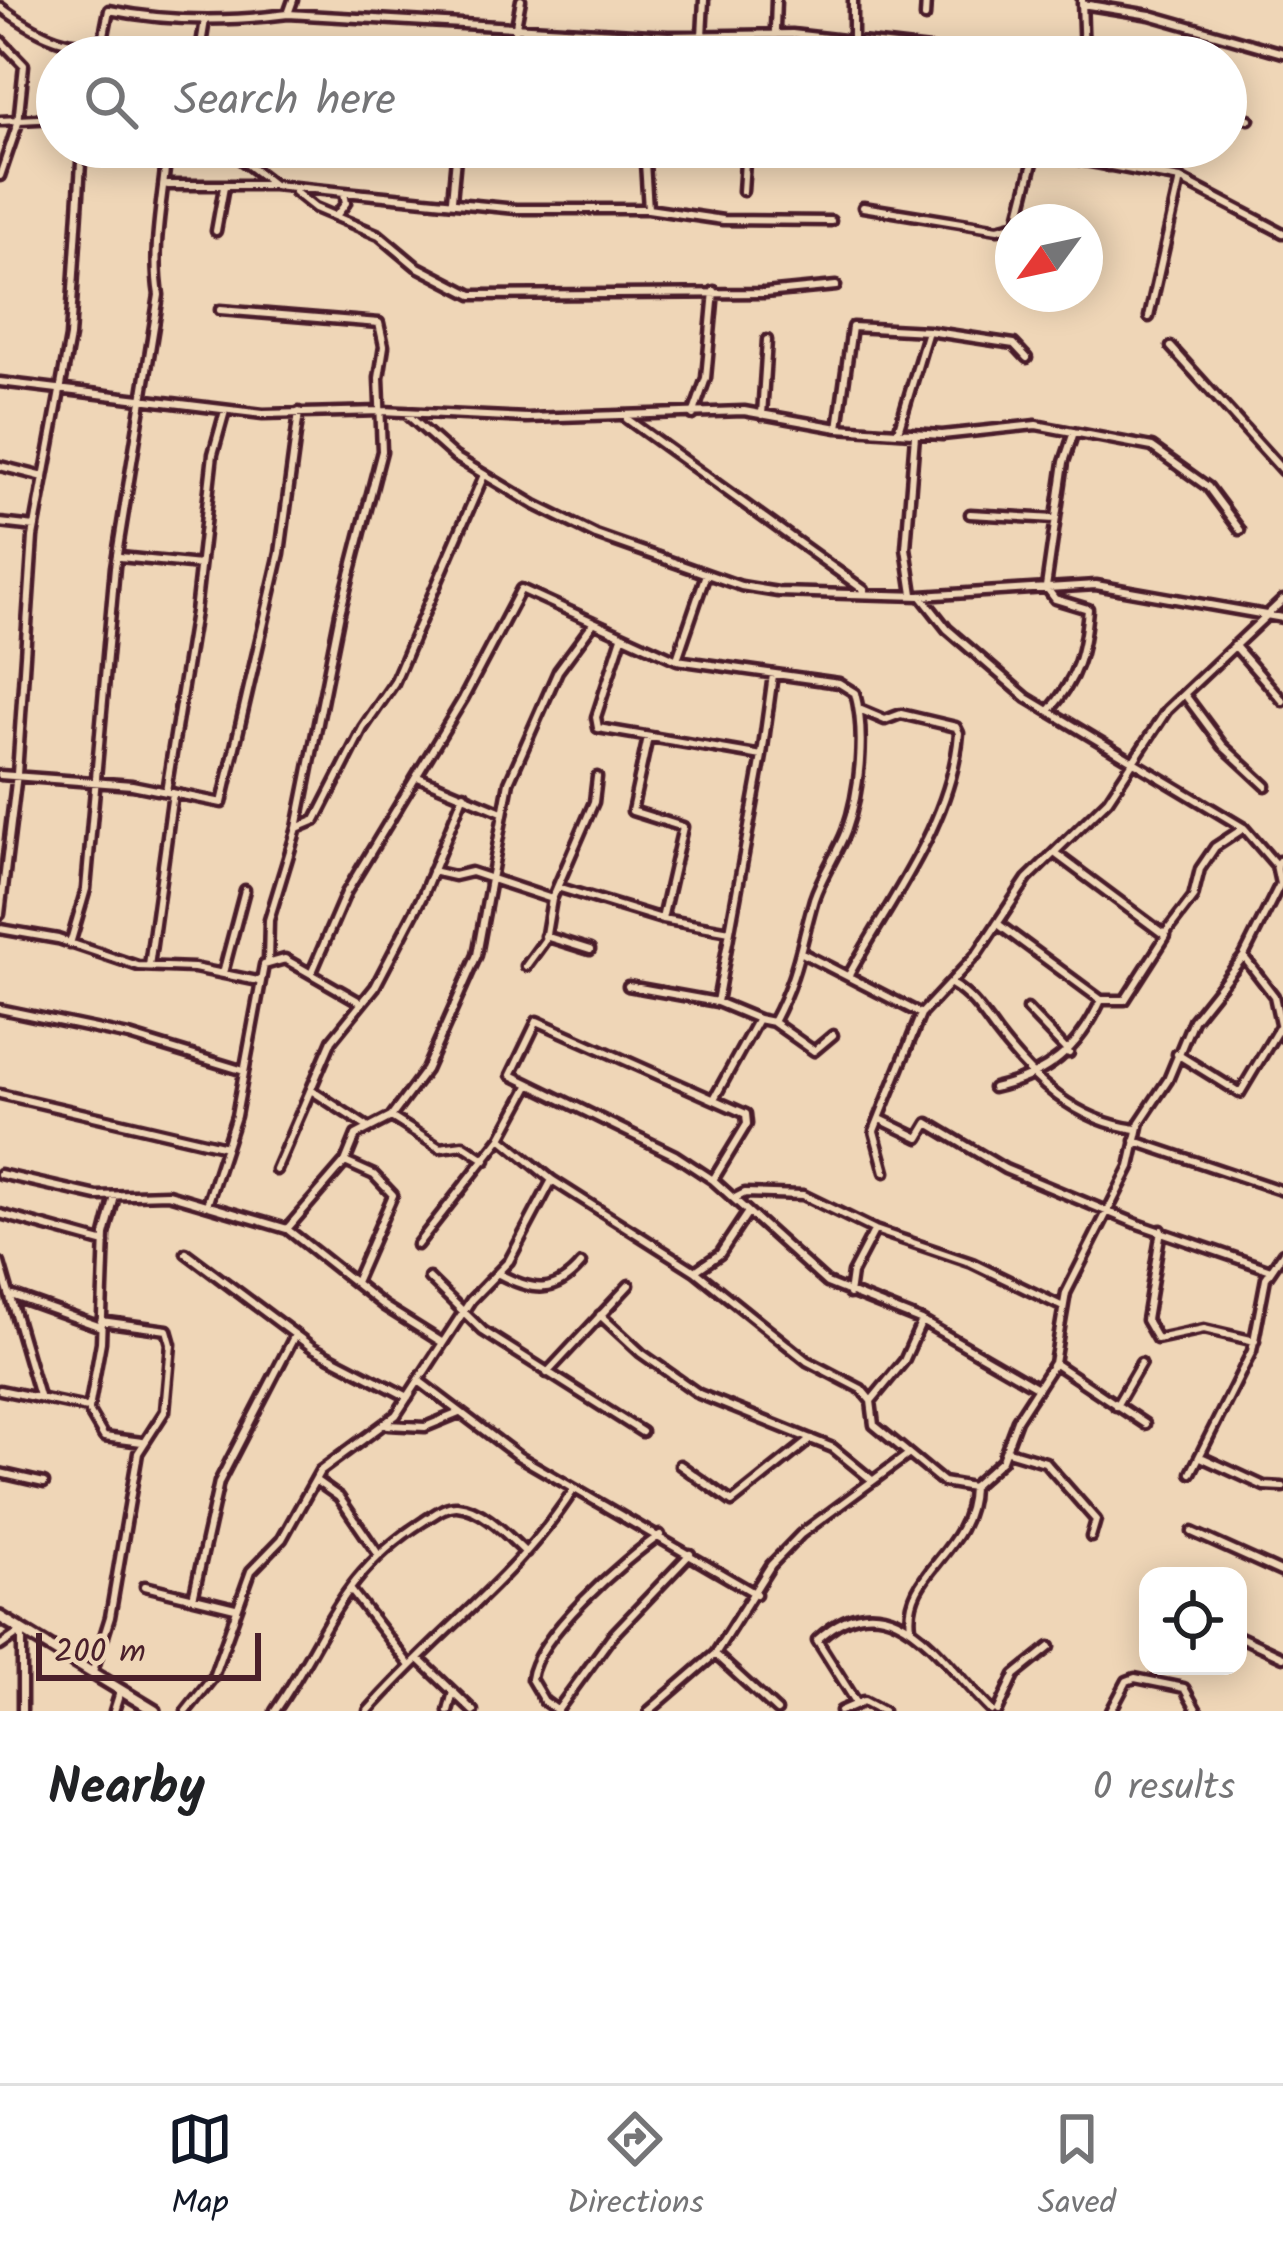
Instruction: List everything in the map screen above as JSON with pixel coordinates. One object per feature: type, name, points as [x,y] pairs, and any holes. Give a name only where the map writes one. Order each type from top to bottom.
[{"type":"street","points":[[288,14],[293,0]]},
{"type":"street","points":[[514,36],[521,0]]},
{"type":"street","points":[[701,36],[704,0]]},
{"type":"street","points":[[774,33],[776,0]]},
{"type":"street","points":[[853,0],[853,36]]},
{"type":"street","points":[[925,17],[926,0]]},
{"type":"street","points":[[1083,36],[1082,2],[1224,36]]},
{"type":"street","points":[[0,8],[35,32],[50,36]]},
{"type":"street","points":[[104,36],[109,10],[205,20],[288,14],[701,36],[800,36]]},
{"type":"street","points":[[202,36],[205,20]]},
{"type":"street","points":[[0,40],[24,65],[18,123],[0,176]]},
{"type":"street","points":[[1247,43],[1283,53]]},
{"type":"street","points":[[0,122],[36,121]]},
{"type":"street","points":[[0,914],[17,774],[35,527],[70,337],[81,168]]},
{"type":"street","points":[[70,944],[86,889],[118,556],[159,295],[157,233],[168,168]]},
{"type":"street","points":[[252,168],[274,185]]},
{"type":"street","points":[[452,200],[456,168]]},
{"type":"street","points":[[645,168],[648,209]]},
{"type":"street","points":[[743,191],[745,168]]},
{"type":"street","points":[[1021,204],[1031,168]]},
{"type":"street","points":[[1120,168],[1180,178],[1283,233]]},
{"type":"street","points":[[1149,317],[1180,178]]},
{"type":"street","points":[[168,185],[274,185],[293,191],[380,236],[416,266],[464,294],[495,291],[539,298],[836,286]]},
{"type":"street","points":[[216,231],[224,187]]},
{"type":"street","points":[[293,191],[516,208],[648,209],[723,220],[831,220]]},
{"type":"street","points":[[336,215],[346,203],[344,193]]},
{"type":"street","points":[[863,207],[995,229]]},
{"type":"street","points":[[693,416],[706,378],[714,291]]},
{"type":"street","points":[[207,1205],[244,1071],[258,981],[268,962],[269,920],[297,828],[340,613],[382,451],[379,378],[385,346],[380,323],[220,310]]},
{"type":"street","points":[[838,428],[852,327],[928,331],[1014,344],[1027,358]]},
{"type":"street","points":[[899,428],[928,331]]},
{"type":"street","points":[[762,415],[767,340]]},
{"type":"street","points":[[1171,347],[1283,471]]},
{"type":"street","points":[[0,382],[225,410],[382,411],[409,416],[762,415],[838,428],[899,428],[915,434],[1036,425],[1151,447],[1208,487],[1240,530]]},
{"type":"street","points":[[149,966],[174,815],[169,792],[213,454],[225,410]]},
{"type":"street","points":[[0,776],[95,782],[222,803],[280,553],[299,412]]},
{"type":"street","points":[[409,416],[455,458],[484,475],[596,535],[706,578],[778,592],[917,595],[1096,585],[1145,598],[1283,618]]},
{"type":"street","points":[[624,418],[867,592]]},
{"type":"street","points":[[1049,711],[1080,667],[1088,609],[1055,599],[1046,587],[1074,431]]},
{"type":"street","points":[[910,1627],[914,1594],[968,1524],[972,1487],[1007,1451],[1017,1420],[1054,1363],[1063,1307],[1079,1259],[1130,1167],[1136,1130],[1168,1080],[1193,1020],[1244,956],[1279,893],[1280,862],[1244,828],[1049,711],[947,629],[917,595],[906,548],[915,434]]},
{"type":"street","points":[[0,466],[44,477]]},
{"type":"street","points":[[297,828],[316,820],[363,728],[394,683],[484,475]]},
{"type":"street","points":[[970,514],[1055,519]]},
{"type":"street","points":[[0,523],[35,527]]},
{"type":"street","points":[[118,556],[200,565]]},
{"type":"street","points":[[677,660],[706,578]]},
{"type":"street","points":[[311,972],[346,893],[418,777],[521,589],[677,660],[850,687],[860,709],[851,813],[814,898],[804,954],[773,1022]]},
{"type":"street","points":[[885,1172],[874,1131],[921,1014],[951,985],[1027,880],[1108,800],[1130,759],[1185,695],[1283,600]]},
{"type":"street","points":[[287,1229],[345,1162],[356,1135],[391,1117],[426,1070],[477,955],[502,812],[558,670],[592,625]]},
{"type":"street","points":[[622,637],[595,723],[614,733],[762,756]]},
{"type":"street","points":[[1235,646],[1283,701]]},
{"type":"street","points":[[717,1002],[773,675]]},
{"type":"street","points":[[1185,695],[1223,746],[1266,786]]},
{"type":"street","points":[[849,975],[923,846],[951,780],[959,733],[956,727],[901,714],[885,719],[860,709]]},
{"type":"street","points":[[648,737],[632,811],[683,827],[662,919]]},
{"type":"street","points":[[418,777],[502,812]]},
{"type":"street","points":[[526,966],[545,936],[552,898],[593,802],[597,777]]},
{"type":"street","points":[[277,1170],[332,1040],[375,987],[464,794]]},
{"type":"street","points":[[998,924],[1101,1000],[1125,1000],[1165,943],[1164,934],[1193,897],[1200,868],[1215,847],[1244,828]]},
{"type":"street","points":[[1056,854],[1164,934]]},
{"type":"street","points":[[432,871],[454,876],[471,872],[493,883],[552,898]]},
{"type":"street","points":[[557,887],[662,919],[730,931]]},
{"type":"street","points":[[223,973],[245,890]]},
{"type":"street","points":[[0,929],[149,966],[258,981]]},
{"type":"street","points":[[545,936],[590,950]]},
{"type":"street","points":[[804,954],[921,1014]]},
{"type":"street","points":[[1244,956],[1274,995],[1283,1037]]},
{"type":"street","points":[[268,962],[284,959],[360,1002]]},
{"type":"street","points":[[951,985],[978,1006],[1031,1072],[1074,1108],[1136,1130]]},
{"type":"street","points":[[628,986],[717,1002],[773,1022],[814,1051],[825,1048],[833,1035]]},
{"type":"street","points":[[993,1088],[1070,1053],[1101,1000]]},
{"type":"street","points":[[0,1009],[129,1036],[244,1071]]},
{"type":"street","points":[[1027,1009],[1070,1053]]},
{"type":"street","points":[[715,1096],[758,1019]]},
{"type":"street","points":[[713,1180],[748,1119],[736,1106],[540,1021],[511,1071],[529,1086],[675,1155],[734,1198],[805,1267],[849,1294],[922,1321],[1038,1388]]},
{"type":"street","points":[[1177,1054],[1240,1094],[1280,1026]]},
{"type":"street","points":[[417,1245],[486,1160],[529,1086]]},
{"type":"street","points":[[314,1091],[366,1126]]},
{"type":"street","points":[[0,1094],[226,1147]]},
{"type":"street","points":[[391,1117],[440,1148],[464,1145],[486,1160]]},
{"type":"street","points":[[880,1119],[919,1138],[928,1123],[1005,1169],[1271,1270]]},
{"type":"street","points":[[501,1138],[552,1180],[695,1271],[807,1361],[861,1390],[871,1401],[874,1425],[943,1482],[972,1487]]},
{"type":"street","points":[[1135,1141],[1283,1191]]},
{"type":"street","points":[[345,1162],[374,1174],[393,1195],[355,1282]]},
{"type":"street","points":[[0,1174],[72,1193],[168,1194],[287,1229],[443,1343]]},
{"type":"street","points":[[186,1711],[214,1677],[251,1571],[282,1539],[314,1480],[338,1453],[386,1425],[408,1397],[461,1314],[499,1274],[552,1180]]},
{"type":"street","points":[[734,1198],[745,1192],[797,1193],[875,1229],[971,1263],[1063,1307]]},
{"type":"street","points":[[116,1196],[105,1243],[101,1324],[89,1408],[104,1437],[142,1442]]},
{"type":"street","points":[[695,1271],[720,1254],[748,1213]]},
{"type":"street","points":[[0,1214],[105,1243]]},
{"type":"street","points":[[849,1294],[852,1273],[875,1229]]},
{"type":"street","points":[[1161,1230],[1155,1293],[1147,1314],[1150,1331],[1157,1339],[1204,1329],[1255,1341]]},
{"type":"street","points":[[186,1253],[334,1361],[408,1397]]},
{"type":"street","points":[[1191,1473],[1255,1341],[1257,1312],[1271,1270],[1283,1253]]},
{"type":"street","points":[[0,1263],[39,1396]]},
{"type":"street","points":[[499,1274],[551,1289],[563,1285],[581,1264]]},
{"type":"street","points":[[429,1278],[461,1314],[642,1432]]},
{"type":"street","points":[[547,1373],[629,1285]]},
{"type":"street","points":[[13,1296],[101,1324],[167,1330],[171,1344],[165,1411],[142,1442],[110,1617],[92,1672]]},
{"type":"street","points":[[600,1315],[641,1353],[699,1394],[811,1439],[845,1456],[872,1480]]},
{"type":"street","points":[[871,1401],[904,1360],[922,1321]]},
{"type":"street","points":[[194,1594],[219,1482],[295,1335]]},
{"type":"street","points":[[1054,1363],[1144,1424]]},
{"type":"street","points":[[1116,1406],[1141,1363]]},
{"type":"street","points":[[418,1380],[574,1489],[756,1594]]},
{"type":"street","points":[[0,1390],[89,1408]]},
{"type":"street","points":[[386,1425],[425,1427],[459,1413]]},
{"type":"street","points":[[680,1465],[732,1502],[811,1439]]},
{"type":"street","points":[[1007,1451],[1045,1462],[1096,1520],[1091,1537]]},
{"type":"street","points":[[649,1711],[715,1654],[771,1565],[801,1534],[909,1454]]},
{"type":"street","points":[[1202,1458],[1264,1486],[1283,1487]]},
{"type":"street","points":[[0,1473],[44,1483]]},
{"type":"street","points":[[314,1480],[339,1497],[378,1554]]},
{"type":"street","points":[[368,1711],[526,1552],[574,1489]]},
{"type":"street","points":[[275,1711],[314,1639],[378,1554],[452,1506],[485,1518],[526,1552]]},
{"type":"street","points":[[1192,1532],[1283,1573]]},
{"type":"street","points":[[660,1535],[616,1571],[539,1653],[532,1679],[544,1701],[558,1711],[611,1636],[690,1554]]},
{"type":"street","points":[[146,1586],[194,1594],[235,1608]]},
{"type":"street","points":[[350,1589],[410,1666]]},
{"type":"street","points":[[856,1702],[817,1640],[839,1619],[864,1611],[910,1627],[995,1711],[1015,1675],[1050,1647]]},
{"type":"street","points":[[0,1617],[155,1711]]},
{"type":"street","points":[[0,1646],[22,1631]]},
{"type":"street","points":[[22,1631],[22,1711]]},
{"type":"street","points":[[1247,1640],[1283,1657]]},
{"type":"street","points":[[715,1654],[777,1711]]},
{"type":"street","points":[[420,1660],[472,1711]]},
{"type":"street","points":[[1111,1711],[1127,1681],[1135,1678],[1184,1688],[1197,1711]]},
{"type":"street","points":[[114,1711],[121,1690]]},
{"type":"street","points":[[448,1711],[454,1691]]},
{"type":"street","points":[[841,1711],[856,1702],[873,1703],[884,1711]]}]
